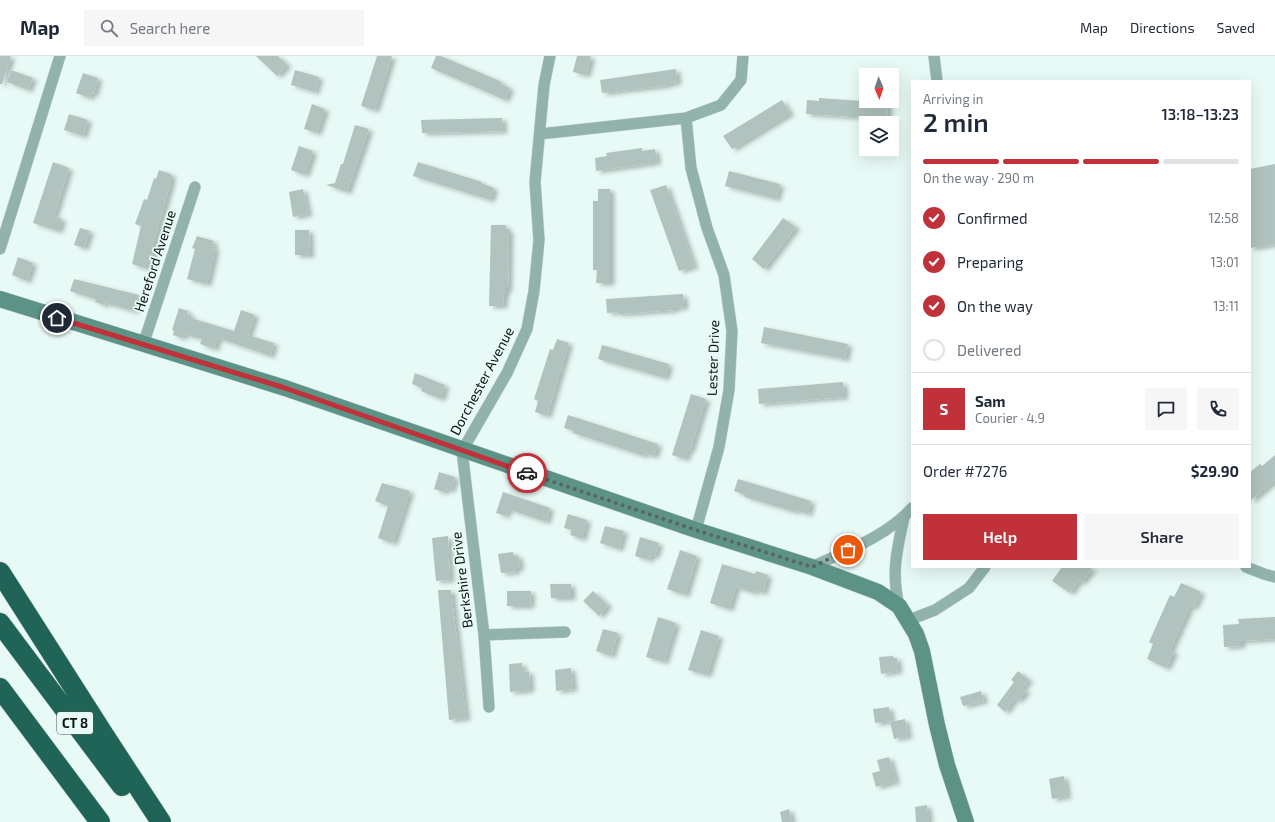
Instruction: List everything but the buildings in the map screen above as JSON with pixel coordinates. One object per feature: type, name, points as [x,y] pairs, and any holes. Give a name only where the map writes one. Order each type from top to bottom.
[{"type":"highway","points":[[0,572],[99,729],[161,822]]},
{"type":"highway","name":"CT 8","points":[[0,623],[151,822]]},
{"type":"highway","name":"CT 8","points":[[0,688],[100,822]]},
{"type":"street","points":[[0,249],[60,56]]},
{"type":"street","name":"Dorchester Avenue","points":[[462,451],[507,373],[527,329],[534,291],[539,240],[535,182],[544,85],[550,56]]},
{"type":"street","points":[[540,134],[686,118],[720,105],[741,80],[743,56]]},
{"type":"street","points":[[934,56],[937,80]]},
{"type":"street","name":"Lester Drive","points":[[686,118],[691,168],[708,228],[724,275],[732,331],[729,390],[719,448],[696,530]]},
{"type":"street","name":"Hereford Avenue","points":[[143,345],[195,187]]},
{"type":"street","points":[[0,299],[143,345],[285,388],[462,451],[696,530],[812,567],[878,592],[899,606],[909,620],[922,651],[937,726],[966,822]]},
{"type":"street","name":"Berkshire Drive","points":[[462,451],[484,635],[489,707]]},
{"type":"street","points":[[812,567],[860,545],[904,517],[911,509]]},
{"type":"street","points":[[899,606],[895,590],[894,563],[904,517]]},
{"type":"street","points":[[909,620],[935,610],[969,588],[983,568]]},
{"type":"street","points":[[1249,568],[1275,577]]},
{"type":"street","points":[[484,635],[565,632]]},
{"type":"way so far","points":[[527,473],[812,567],[848,550]]},
{"type":"route","points":[[57,318],[285,388],[527,473]]}]
